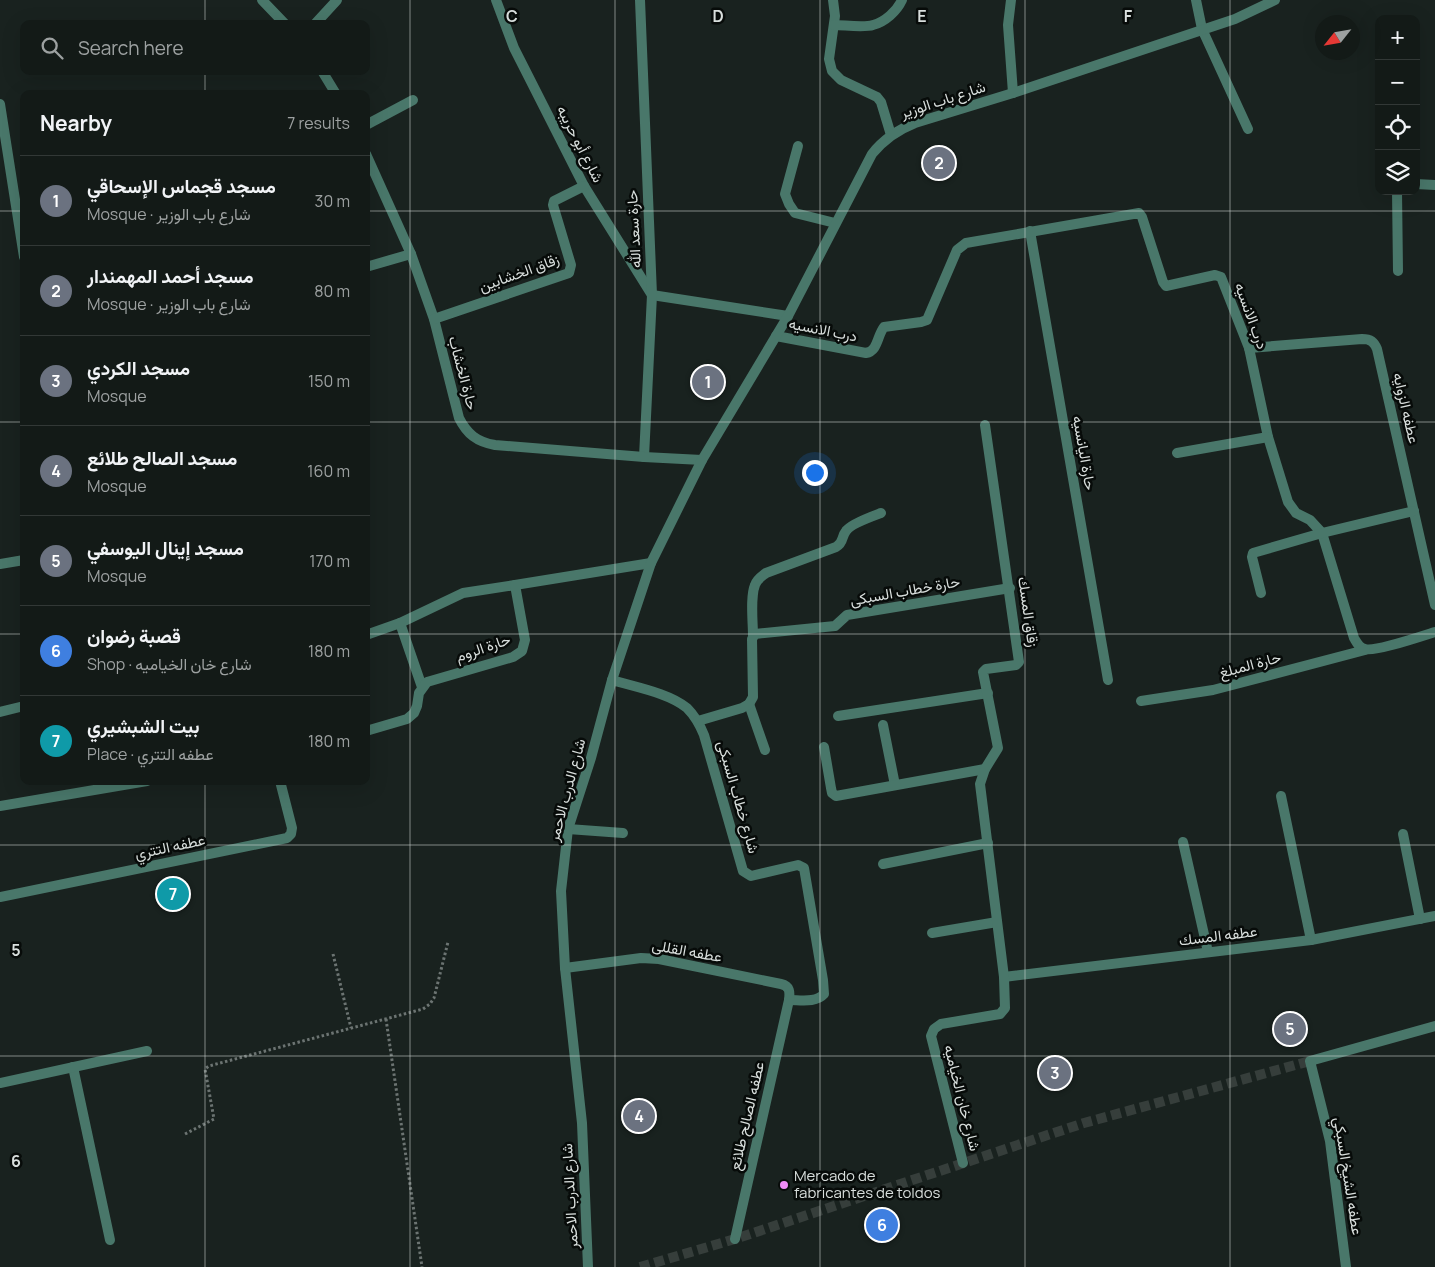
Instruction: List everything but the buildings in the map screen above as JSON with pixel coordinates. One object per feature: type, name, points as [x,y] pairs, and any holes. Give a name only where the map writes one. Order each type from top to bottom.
[{"type":"street","points":[[262,0],[280,20]]},
{"type":"street","points":[[319,20],[337,0]]},
{"type":"street","name":"شارع أبو حريبه","points":[[496,0],[514,48],[584,186],[652,295]]},
{"type":"street","name":"حارة سعد الله","points":[[640,0],[652,295],[644,457]]},
{"type":"street","points":[[833,0],[835,16],[829,59],[832,71],[841,80],[877,97],[881,102],[891,135]]},
{"type":"street","points":[[834,25],[872,26],[886,18],[899,7],[902,0]]},
{"type":"street","points":[[1011,0],[1008,25],[1013,93]]},
{"type":"street","points":[[1196,0],[1202,29],[1248,129]]},
{"type":"street","name":"شارع باب الوزير","points":[[702,460],[788,316],[872,154],[891,135],[915,123],[1013,93],[1235,19],[1275,0]]},
{"type":"street","points":[[324,75],[334,90]]},
{"type":"street","points":[[370,123],[413,100]]},
{"type":"street","points":[[0,104],[20,232]]},
{"type":"street","points":[[798,146],[785,194],[789,204],[795,213],[835,223]]},
{"type":"street","name":"حارة الخشاب","points":[[370,163],[411,254],[434,319],[459,418],[473,437],[483,443],[495,445],[702,460]]},
{"type":"street","points":[[1420,184],[1435,185]]},
{"type":"street","name":"زقاق الخشابين","points":[[434,319],[569,273],[571,265],[553,205],[554,201],[584,186]]},
{"type":"street","points":[[1397,195],[1398,271]]},
{"type":"street","name":"درب الانسيه","points":[[776,336],[870,353],[874,349],[880,332],[884,327],[927,320],[957,250],[961,245],[1139,213],[1166,286],[1215,275],[1221,277],[1249,348],[1268,437],[1291,507],[1296,513],[1317,525],[1322,532]]},
{"type":"street","name":"حارة اليانسيه","points":[[1030,232],[1108,680]]},
{"type":"street","points":[[370,266],[411,254]]},
{"type":"street","points":[[652,295],[788,316]]},
{"type":"street","name":"عطفه الزوايه","points":[[1249,348],[1362,339],[1369,339],[1375,343],[1435,605]]},
{"type":"street","name":"زقاق المسك","points":[[985,426],[1020,662],[1016,665],[984,670],[998,748],[984,769],[980,784],[1004,977]]},
{"type":"street","points":[[1177,452],[1268,437]]},
{"type":"street","name":"شارع الدرب الاحمر","points":[[588,1267],[582,1123],[565,968],[561,891],[568,830],[591,758],[612,680],[651,563],[702,460]]},
{"type":"street","points":[[1260,593],[1252,557],[1253,553],[1322,532],[1414,511]]},
{"type":"street","points":[[698,721],[742,708],[749,704],[753,697],[753,595],[754,586],[758,579],[766,573],[836,547],[844,541],[846,530],[881,513]]},
{"type":"street","points":[[1322,532],[1358,646],[1365,650],[1435,632]]},
{"type":"street","points":[[0,564],[20,561]]},
{"type":"street","points":[[370,634],[400,623],[462,594],[651,563]]},
{"type":"street","name":"حارة الروم","points":[[422,687],[427,682],[513,657],[522,651],[525,640],[515,585]]},
{"type":"street","name":"حارة خطاب السبكى","points":[[753,636],[835,626],[847,615],[1010,588]]},
{"type":"street","points":[[370,730],[407,719],[414,713],[417,706],[417,700],[422,687],[400,623]]},
{"type":"street","name":"حارة المبلغ","points":[[1141,701],[1213,690],[1365,650]]},
{"type":"street","name":"شارع خطاب السبكى","points":[[612,680],[674,700],[687,709],[698,721],[704,735],[743,871],[751,876],[798,865],[804,868],[824,994],[814,1000],[789,1000]]},
{"type":"street","points":[[838,716],[988,693]]},
{"type":"street","points":[[749,704],[765,750]]},
{"type":"street","points":[[0,712],[20,707]]},
{"type":"street","points":[[883,725],[895,785]]},
{"type":"street","points":[[824,747],[830,788],[836,796],[984,769]]},
{"type":"street","points":[[0,806],[123,785]]},
{"type":"street","name":"عطفه التتري","points":[[0,897],[286,838],[291,834],[292,828],[281,785]]},
{"type":"street","points":[[1281,796],[1311,940]]},
{"type":"street","points":[[568,830],[623,833]]},
{"type":"street","points":[[1403,834],[1420,919]]},
{"type":"street","points":[[1183,842],[1208,952]]},
{"type":"street","points":[[883,864],[988,843]]},
{"type":"street","name":"عطفه المسك","points":[[1004,977],[1311,940],[1435,916]]},
{"type":"street","points":[[932,933],[997,922]]},
{"type":"street","name":"عطفه القللى","points":[[565,968],[641,958],[659,959],[785,985],[790,991],[789,1000]]},
{"type":"street","name":"شارع خان الخياميه","points":[[963,1163],[931,1036],[934,1029],[941,1024],[1000,1014],[1005,1008],[1004,977]]},
{"type":"street","name":"عطفه الصالح طلائع","points":[[735,1239],[789,1000]]},
{"type":"street","name":"عطفه الشيخ السبكي","points":[[1346,1267],[1330,1141],[1310,1060],[1435,1026]]},
{"type":"street","points":[[0,1083],[147,1051]]},
{"type":"street","points":[[73,1067],[110,1240]]},
{"type":"path","points":[[185,1134],[214,1119],[205,1068],[423,1009],[434,998],[448,942]]},
{"type":"path","points":[[333,954],[351,1028]]},
{"type":"path","points":[[386,1019],[422,1267]]},
{"type":"tunnel","points":[[640,1267],[735,1239],[1084,1123],[1310,1061]]},
{"type":"place","name":"مسجد أحمد المهمندار","points":[[939,163]]},
{"type":"place","name":"مسجد قجماس الإسحاقي","points":[[708,382]]},
{"type":"place","name":"بيت الشبشيري","points":[[173,894]]},
{"type":"place","name":"مسجد إينال اليوسفي","points":[[1290,1029]]},
{"type":"place","name":"مسجد الكردي","points":[[1055,1073]]},
{"type":"place","name":"مسجد الصالح طلائع","points":[[639,1116]]},
{"type":"place","name":"Mercado de fabricantes de toldos","points":[[784,1185]]},
{"type":"place","name":"قصبة رضوان","points":[[882,1225]]}]
